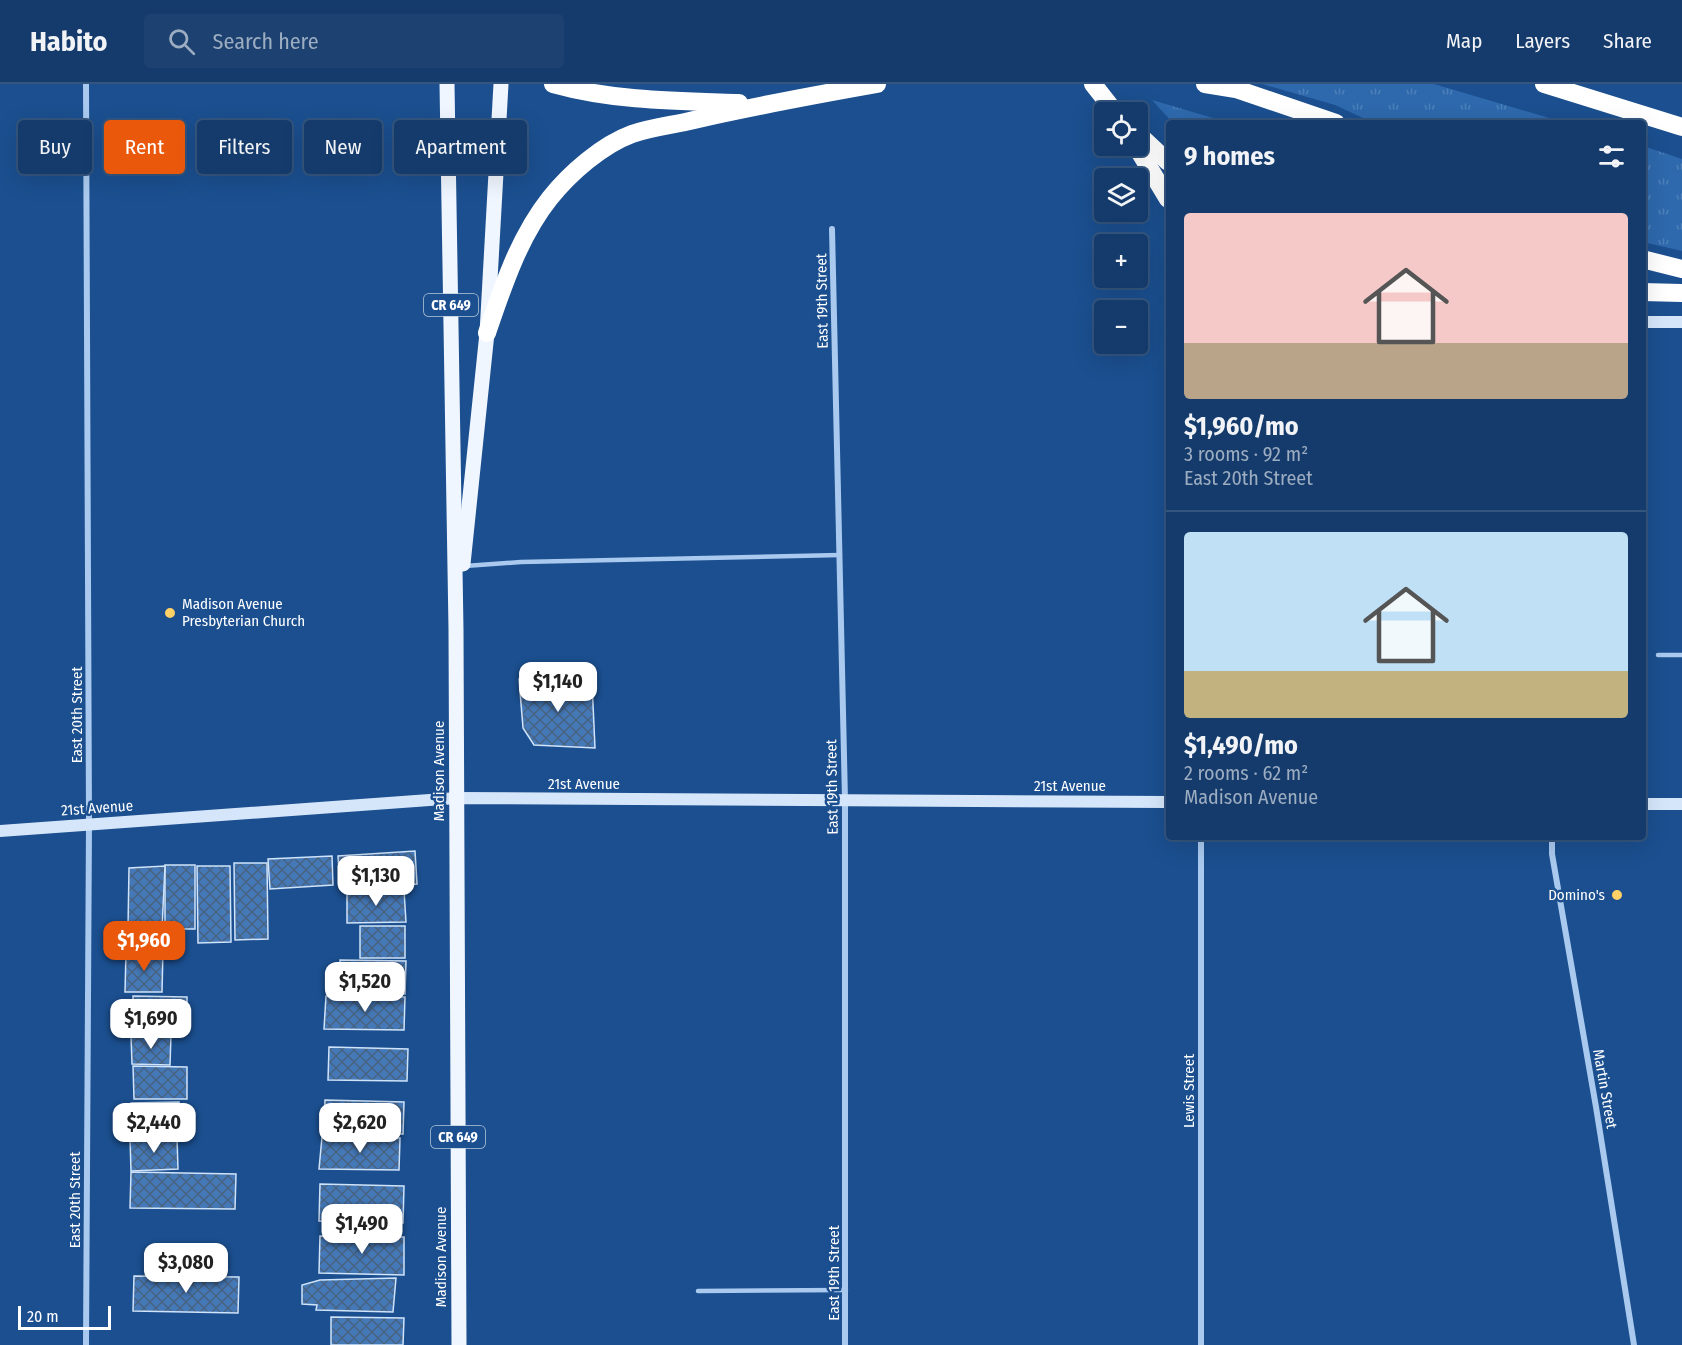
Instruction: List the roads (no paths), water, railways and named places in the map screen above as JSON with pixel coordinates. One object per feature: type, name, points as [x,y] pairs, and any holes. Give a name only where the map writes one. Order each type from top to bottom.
[{"type":"highway","points":[[553,84],[575,90],[643,100],[764,104]]},
{"type":"highway","points":[[487,333],[507,276],[534,222],[562,184],[594,155],[631,135],[764,104],[877,84]]},
{"type":"highway","points":[[1094,84],[1108,102]]},
{"type":"highway","points":[[1205,84],[1236,89],[1327,120]]},
{"type":"highway","points":[[1544,84],[1682,127]]},
{"type":"highway","points":[[1148,143],[1166,160]]},
{"type":"highway","points":[[1142,156],[1166,196]]},
{"type":"highway","points":[[1646,260],[1682,269]]},
{"type":"highway","points":[[1646,292],[1682,293]]},
{"type":"main road","name":"Madison Avenue","points":[[447,84],[456,629],[459,1345]]},
{"type":"main road","name":"Madison Avenue","points":[[456,629],[487,333],[501,84]]},
{"type":"street","name":"East 20th Street","points":[[86,84],[89,824],[86,1345]]},
{"type":"street","name":"East 19th Street","points":[[832,229],[845,800],[845,1345]]},
{"type":"street","points":[[1646,322],[1682,322]]},
{"type":"street","name":"21st Avenue","points":[[0,831],[457,798],[1166,802]]},
{"type":"street","points":[[1646,804],[1682,804]]},
{"type":"street","name":"Lewis Street","points":[[1201,840],[1201,1345]]},
{"type":"street","name":"Martin Street","points":[[1552,840],[1552,854],[1634,1345]]},
{"type":"lane","points":[[463,567],[521,562],[840,555]]},
{"type":"lane","points":[[1658,655],[1682,655]]},
{"type":"lane","points":[[698,1291],[846,1290]]},
{"type":"place","name":"Madison Avenue Presbyterian Church","points":[[170,613]]},
{"type":"place","name":"Domino's","points":[[1617,895]]}]
